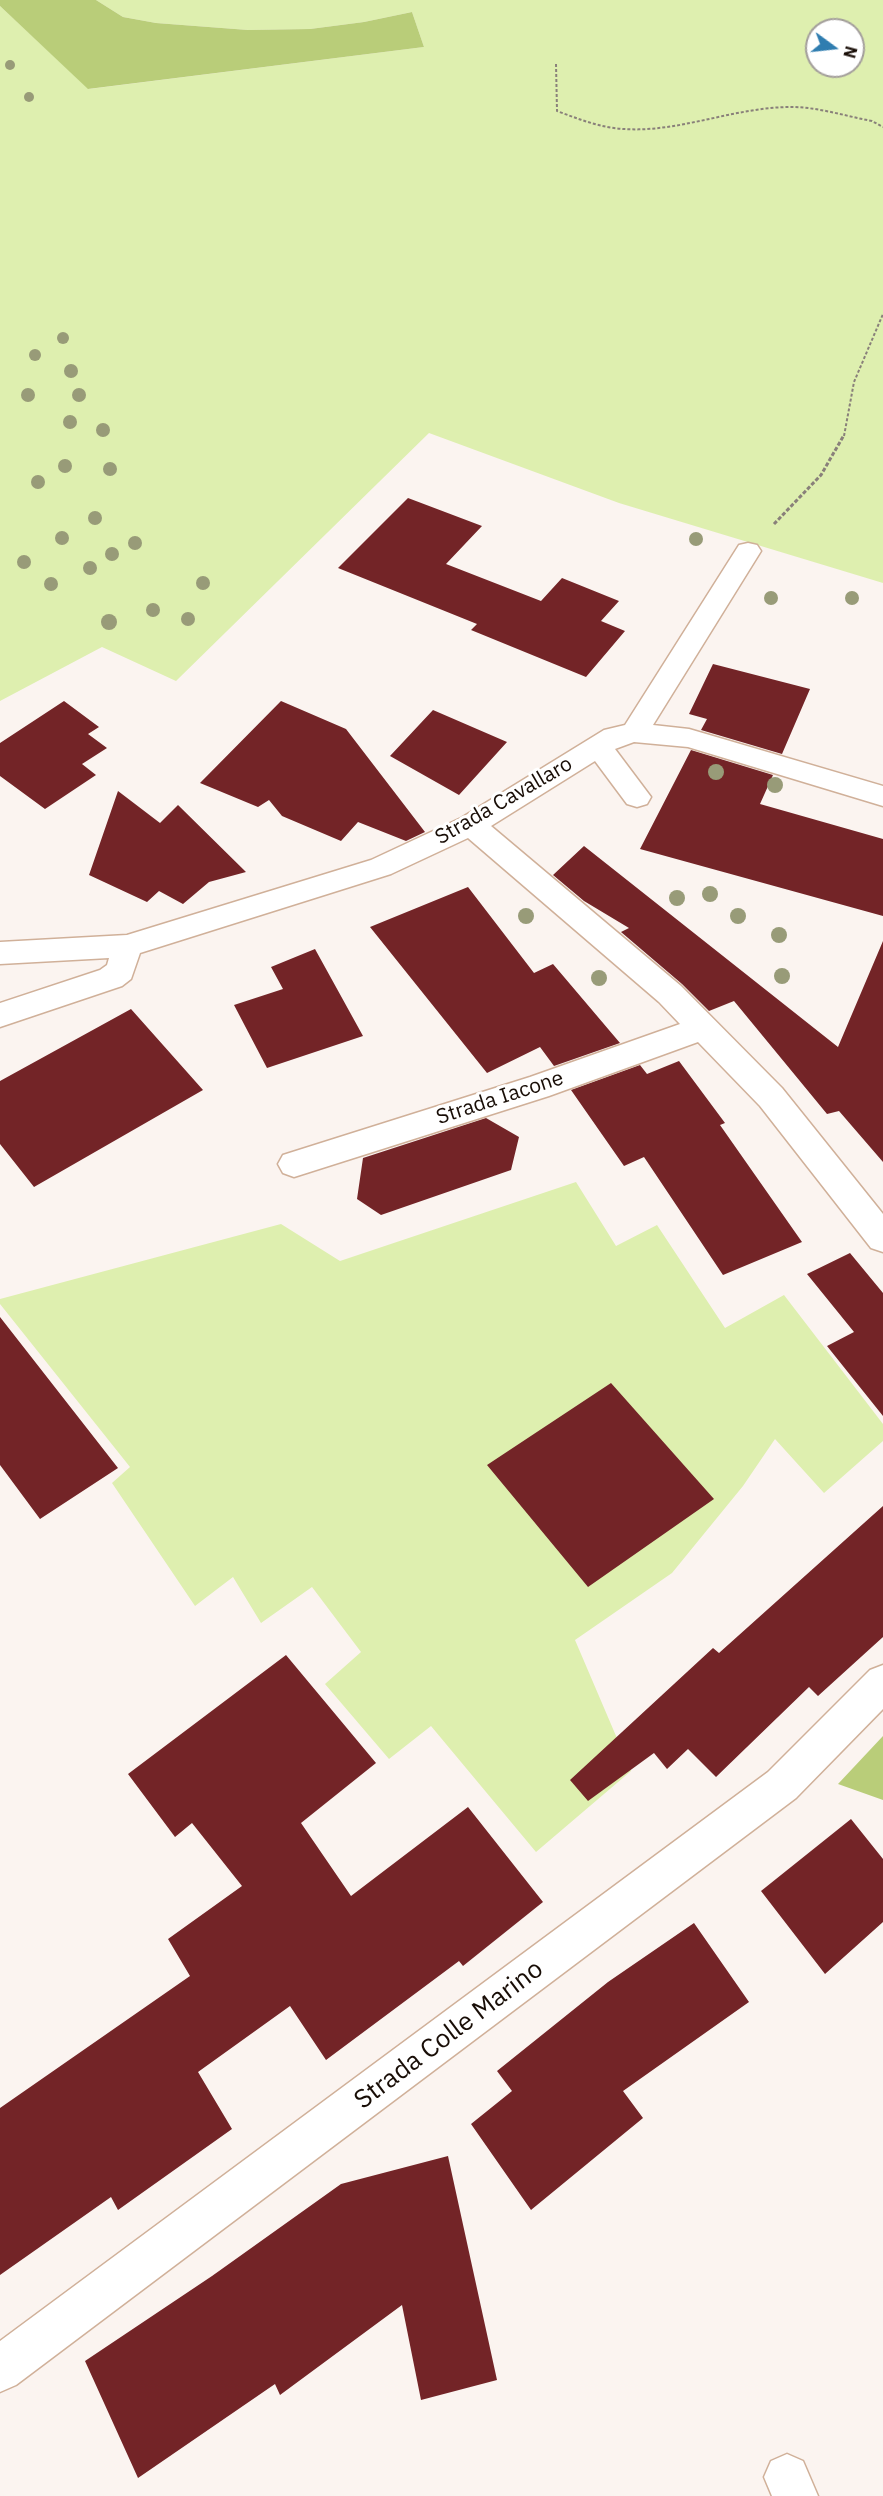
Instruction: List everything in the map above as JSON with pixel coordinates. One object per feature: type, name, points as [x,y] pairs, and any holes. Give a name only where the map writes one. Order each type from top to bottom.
[{"type":"street","points":[[634,733],[748,551]]},
{"type":"street","name":"Strada Cavallaro","points":[[0,953],[127,946],[381,867],[471,825],[598,746],[614,738],[634,733],[689,738],[883,796]]},
{"type":"street","points":[[598,746],[637,797]]},
{"type":"street","points":[[471,825],[670,994],[771,1097],[883,1238]]},
{"type":"street","points":[[0,1015],[111,978],[120,971],[127,946]]},
{"type":"street","name":"Strada Iacone","points":[[294,1164],[538,1087],[703,1028]]},
{"type":"street","name":"Strada Colle Marino","points":[[0,2369],[66,2322],[782,1785],[883,1683]]},
{"type":"path","points":[[556,64],[557,111],[591,124],[647,128],[689,124],[741,112],[792,107],[872,121],[883,127]]},
{"type":"path","points":[[748,551],[821,475],[844,436],[854,382],[883,314]]},
{"type":"green space","points":[[0,0],[96,0],[123,17],[156,23],[248,30],[310,29],[364,22],[412,12],[424,47],[88,89],[0,6]]},
{"type":"green space","points":[[96,0],[883,0],[883,583],[619,503],[429,433],[176,681],[102,647],[0,701],[0,6],[89,89],[424,47],[412,12],[364,22],[310,29],[248,30],[156,23],[123,17]]},
{"type":"green space","points":[[576,1182],[616,1246],[657,1225],[725,1328],[784,1295],[883,1424],[883,1441],[824,1493],[775,1439],[743,1486],[672,1573],[575,1640],[631,1771],[536,1852],[431,1726],[389,1759],[325,1684],[361,1652],[312,1587],[261,1623],[233,1577],[195,1606],[112,1483],[130,1467],[0,1304],[0,1299],[281,1224],[340,1261]]},
{"type":"green space","points":[[883,1736],[883,1800],[838,1784]]},
{"type":"building","points":[[408,498],[482,526],[446,564],[541,601],[562,578],[619,601],[601,621],[625,631],[586,677],[471,630],[477,624],[338,568]]},
{"type":"building","points":[[713,664],[810,689],[782,754],[701,730],[707,719],[689,714]]},
{"type":"building","points":[[64,701],[99,727],[88,734],[107,748],[82,764],[96,775],[45,809],[0,776],[0,743]]},
{"type":"building","points":[[281,701],[346,729],[425,832],[406,841],[358,822],[341,841],[282,816],[269,800],[258,807],[200,783]]},
{"type":"building","points":[[433,710],[507,742],[459,795],[390,756]]},
{"type":"building","points":[[691,750],[773,775],[760,804],[883,839],[883,916],[640,849]]},
{"type":"building","points":[[118,791],[160,823],[178,805],[246,872],[209,882],[183,904],[159,891],[147,902],[89,875]]},
{"type":"building","points":[[584,846],[838,1047],[883,941],[883,1162],[839,1111],[827,1114],[734,1001],[709,1011],[682,984],[621,932],[629,928],[584,901],[553,875]]},
{"type":"building","points":[[468,887],[534,973],[553,964],[620,1043],[554,1066],[540,1047],[487,1073],[370,927]]},
{"type":"building","points":[[315,949],[363,1036],[267,1068],[234,1005],[283,989],[271,967]]},
{"type":"building","points":[[131,1009],[203,1090],[34,1187],[0,1144],[0,1081]]},
{"type":"building","points":[[679,1061],[725,1123],[720,1125],[802,1242],[723,1275],[644,1157],[624,1166],[571,1090],[640,1065],[647,1074]]},
{"type":"building","points":[[486,1118],[519,1137],[511,1170],[381,1215],[357,1199],[363,1158]]},
{"type":"building","points":[[850,1253],[883,1293],[883,1416],[827,1346],[854,1332],[807,1274]]},
{"type":"building","points":[[0,1317],[118,1468],[40,1519],[0,1465]]},
{"type":"building","points":[[611,1383],[714,1499],[588,1587],[487,1465]]},
{"type":"building","points":[[883,1506],[883,1637],[818,1696],[809,1687],[716,1777],[688,1749],[667,1769],[654,1753],[588,1801],[570,1780],[713,1648],[719,1653]]},
{"type":"building","points":[[286,1655],[376,1763],[301,1823],[351,1896],[468,1807],[543,1902],[463,1966],[459,1961],[326,2060],[290,2006],[198,2072],[232,2129],[118,2210],[111,2197],[0,2275],[0,2108],[190,1976],[168,1939],[242,1886],[192,1823],[175,1837],[128,1774]]},
{"type":"building","points":[[851,1819],[883,1859],[883,1922],[825,1974],[761,1891]]},
{"type":"building","points":[[694,1923],[749,2002],[623,2091],[643,2118],[531,2210],[471,2124],[512,2091],[497,2071],[608,1982]]},
{"type":"building","points":[[448,2156],[497,2380],[421,2400],[402,2305],[280,2395],[275,2384],[138,2478],[85,2361],[212,2276],[341,2184]]}]
